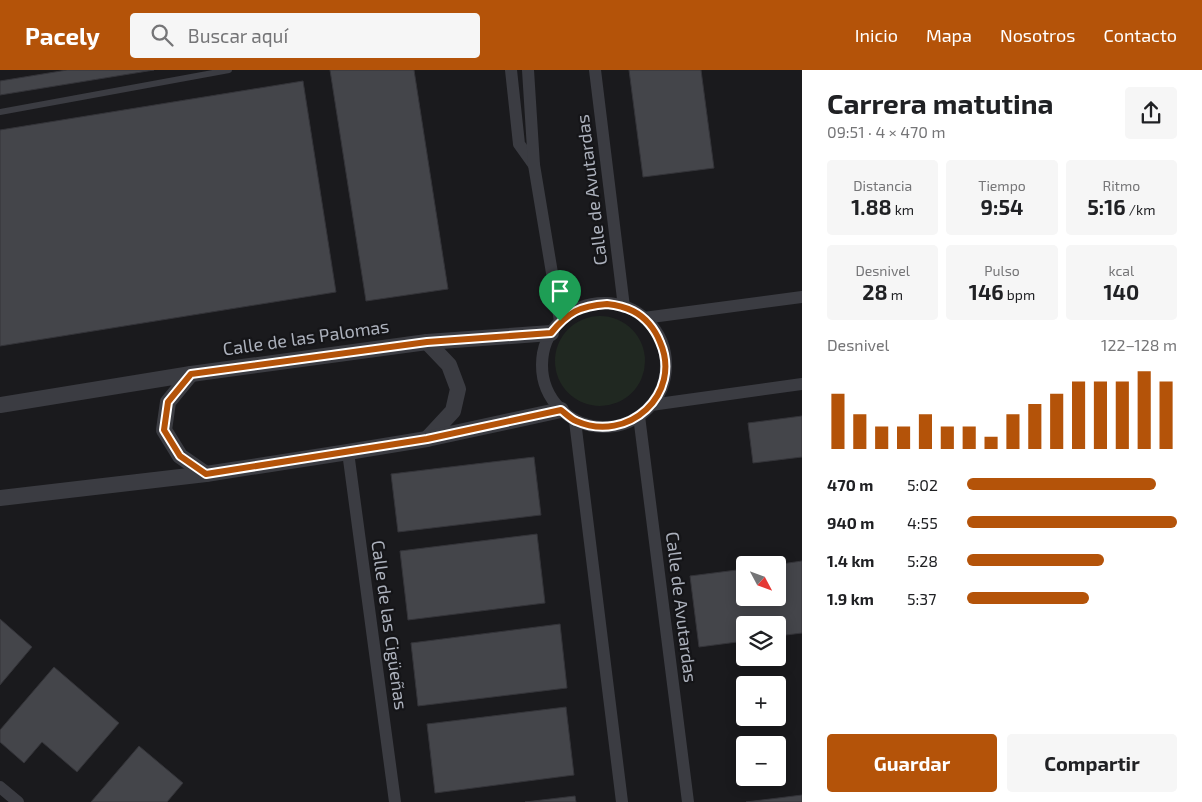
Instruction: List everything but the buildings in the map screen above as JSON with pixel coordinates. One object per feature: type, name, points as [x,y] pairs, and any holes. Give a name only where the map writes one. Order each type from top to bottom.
[{"type":"street","points":[[511,70],[519,144],[534,165]]},
{"type":"street","points":[[528,70],[534,165],[556,327]]},
{"type":"street","name":"Calle de Avutardas","points":[[595,70],[624,307]]},
{"type":"street","points":[[644,318],[802,297]]},
{"type":"street","points":[[607,304],[624,307],[644,318],[656,332],[664,350],[666,369],[661,388],[652,405],[639,416],[624,424],[608,428],[591,426],[575,421],[561,410],[548,394],[542,374],[543,353],[556,327],[574,311],[590,305],[607,304]]},
{"type":"street","name":"Calle de las Palomas","points":[[0,405],[191,374],[427,342],[556,327]]},
{"type":"street","points":[[427,342],[449,365],[458,389],[453,412],[427,439]]},
{"type":"street","points":[[191,374],[168,402],[164,430],[180,456],[206,474]]},
{"type":"street","points":[[652,405],[802,384]]},
{"type":"street","points":[[0,498],[206,474],[348,452],[427,439],[561,410]]},
{"type":"street","name":"Calle de Avutardas","points":[[639,416],[688,802]]},
{"type":"street","points":[[575,421],[622,802]]},
{"type":"street","name":"Calle de las Cigüeñas","points":[[348,452],[395,802]]},
{"type":"street","points":[[0,787],[18,802]]},
{"type":"lane","points":[[0,112],[229,70]]},
{"type":"shaded area","points":[[600,316],[617,320],[632,329],[641,344],[645,361],[641,378],[632,393],[617,402],[600,406],[583,402],[568,393],[559,378],[555,361],[559,344],[568,329],[583,320]]},
{"type":"route","points":[[607,304],[624,307],[644,318],[656,332],[664,350],[666,369],[661,388],[652,405],[639,416],[624,424],[608,428],[591,426],[575,421],[561,410],[427,439],[206,474],[180,456],[164,430],[168,402],[191,374],[427,342],[551,333],[560,321],[574,311],[590,305],[607,304]]}]
